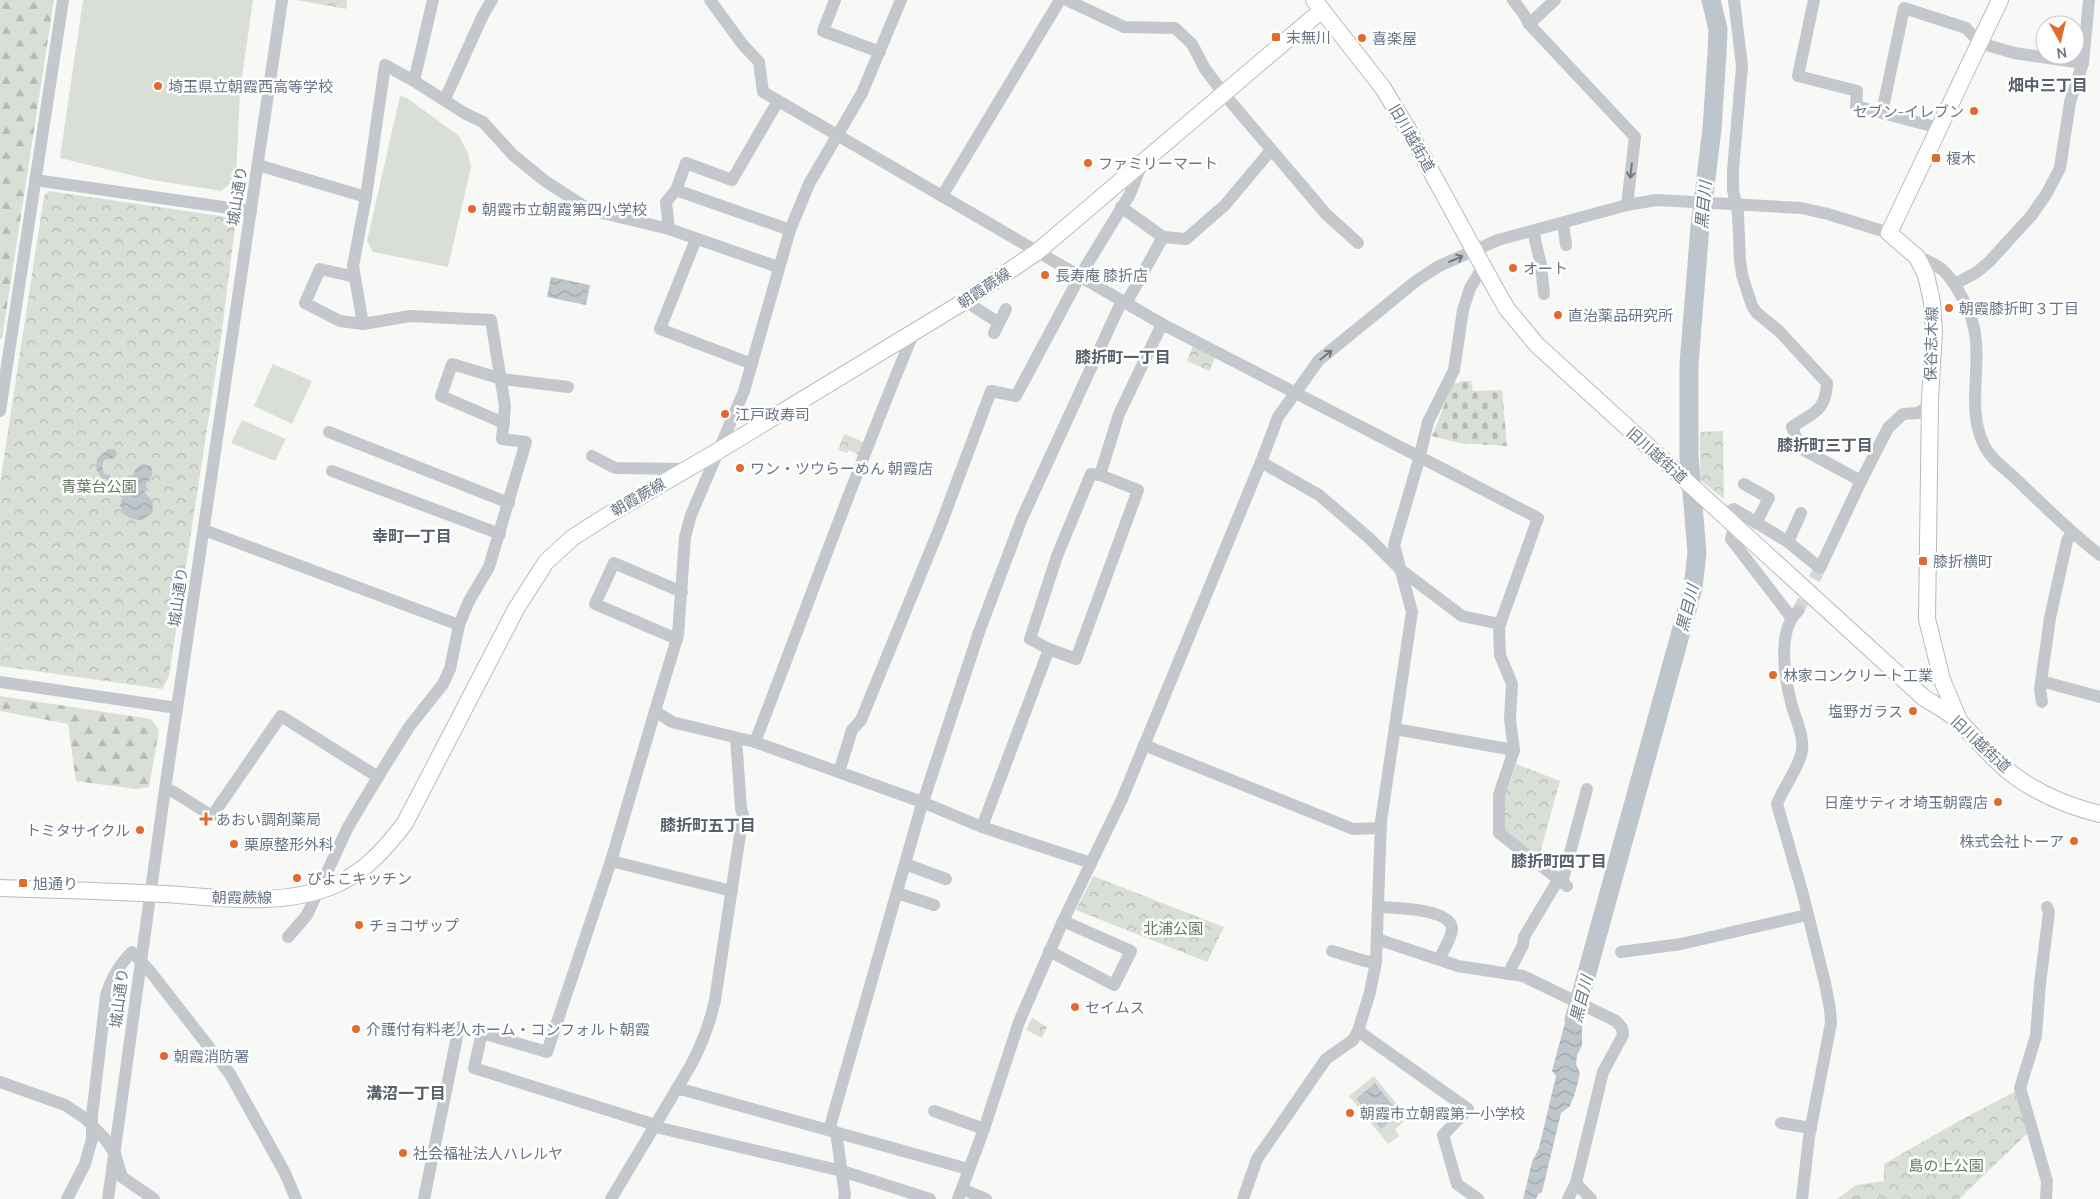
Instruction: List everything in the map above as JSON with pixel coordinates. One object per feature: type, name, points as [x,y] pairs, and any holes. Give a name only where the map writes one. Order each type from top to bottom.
[{"type":"main road","points":[[1889,233],[2000,0]]},
{"type":"main road","name":"朝霞蕨線","points":[[0,888],[151,893],[251,900],[296,895],[319,890],[337,884],[364,868],[388,846],[405,823],[516,609],[546,562],[572,538],[965,301],[1037,252],[1224,94],[1318,5]]},
{"type":"main road","name":"旧川越街道","points":[[1318,5],[1383,88],[1410,133],[1482,267],[1507,309],[1537,345],[1924,697],[1960,722],[1977,742],[2018,779],[2057,800],[2100,814]]},
{"type":"main road","name":"保谷志木線","points":[[1889,233],[1917,257],[1926,276],[1932,302],[1934,332],[1930,405],[1927,618],[1942,680],[1960,722]]},
{"type":"main road","points":[[1924,697],[1937,688],[1942,680]]},
{"type":"street","points":[[0,411],[62,0]]},
{"type":"street","name":"城山通り","points":[[108,1199],[140,960],[282,0]]},
{"type":"street","points":[[414,81],[433,0]]},
{"type":"street","points":[[445,100],[483,15],[492,0]]},
{"type":"street","points":[[710,0],[743,45],[759,62],[763,92],[1162,324],[1538,518],[1500,624],[1500,655],[1512,684],[1510,719],[1514,750],[1499,795],[1498,834],[1562,883]]},
{"type":"street","points":[[835,0],[823,30],[880,52]]},
{"type":"street","points":[[901,0],[862,93],[809,184],[790,230],[744,391],[691,514],[685,537],[677,639],[611,861],[547,1052],[482,1033],[474,1068],[654,1126],[842,1171],[930,1199]]},
{"type":"street","points":[[942,196],[1060,0]]},
{"type":"street","points":[[1067,0],[1124,27],[1175,28],[1192,44],[1205,69],[1224,94],[1326,214],[1358,243]]},
{"type":"street","points":[[1513,0],[1525,16],[1528,24],[1635,137],[1627,205]]},
{"type":"street","points":[[1528,24],[1555,0]]},
{"type":"street","points":[[1734,0],[1742,66],[1733,170],[1733,205],[1740,260],[1752,306],[1757,313],[1779,331],[1827,383],[1823,406],[1792,427],[1800,448],[1861,481]]},
{"type":"street","points":[[1814,0],[1798,76],[1857,91],[1856,106],[1939,128]]},
{"type":"street","points":[[2085,41],[2089,0]]},
{"type":"street","points":[[1882,112],[1904,8],[1966,28],[1980,42],[2014,53],[2035,56]]},
{"type":"street","points":[[1955,284],[1977,272],[1989,262],[2030,216],[2047,193],[2060,168],[2070,102],[2082,65]]},
{"type":"street","points":[[363,324],[353,266],[366,197],[385,66],[483,122],[513,155],[538,176],[590,210],[669,228],[778,267]]},
{"type":"street","points":[[669,228],[666,202],[676,190],[686,163],[732,180],[778,101]]},
{"type":"street","points":[[1121,207],[1163,237],[1186,239],[1225,205],[1272,150]]},
{"type":"street","points":[[839,772],[852,730],[861,720],[940,527],[991,391],[1016,396],[1080,276],[1130,194],[1142,163]]},
{"type":"street","points":[[258,165],[366,197]]},
{"type":"street","points":[[35,180],[251,211]]},
{"type":"street","points":[[676,190],[790,230]]},
{"type":"street","points":[[986,1199],[960,1194],[984,1130],[1019,1022],[1049,951],[1122,799],[1278,417],[1319,360],[1416,281],[1439,266],[1498,240],[1627,205],[1656,200],[1801,208],[1828,214],[1889,233]]},
{"type":"street","points":[[1563,223],[1566,245]]},
{"type":"street","points":[[1533,231],[1544,294]]},
{"type":"street","points":[[844,1199],[842,1171],[832,1131],[922,802],[979,632],[1010,548],[1119,307],[1130,298],[1163,237]]},
{"type":"street","points":[[696,239],[660,329],[752,364]]},
{"type":"street","points":[[1917,257],[1934,262],[1955,284],[1968,308],[1976,343],[1975,407],[1977,424],[1984,446],[2002,466],[2072,532],[2100,555]]},
{"type":"street","points":[[1243,1199],[1257,1159],[1326,1059],[1353,1040],[1358,1031],[1370,992],[1376,962],[1380,828],[1412,612],[1394,545],[1420,457],[1428,422],[1454,370],[1463,310],[1470,288],[1482,267]]},
{"type":"street","points":[[288,937],[308,915],[348,827],[378,776],[409,727],[443,684],[450,669],[459,625],[468,601],[489,566],[500,534],[526,442],[502,438],[505,406],[492,320],[410,316],[363,324],[340,321],[305,303],[320,269],[355,277]]},
{"type":"street","points":[[965,301],[997,328],[1006,309]]},
{"type":"street","points":[[1100,475],[1119,414],[1162,324]]},
{"type":"street","points":[[755,742],[845,502],[888,392],[914,332]]},
{"type":"street","points":[[504,423],[441,396],[452,364],[502,379],[568,387]]},
{"type":"street","points":[[1802,1199],[1805,1164],[1831,1023],[1825,983],[1801,885],[1777,804],[1802,752],[1802,738],[1792,703],[1783,649],[1794,614],[1731,539],[1729,519],[1734,509],[1788,542],[1820,568],[1888,428],[1903,414],[1918,413],[1930,405]]},
{"type":"street","points":[[329,432],[509,504]]},
{"type":"street","points":[[592,456],[615,468],[686,469]]},
{"type":"street","points":[[1261,462],[1319,495],[1401,570],[1462,616],[1500,624]]},
{"type":"street","points":[[332,471],[500,534]]},
{"type":"street","points":[[1091,474],[1100,475],[1138,490],[1076,659],[1049,649],[1030,639],[1057,556],[1091,474]]},
{"type":"street","points":[[1744,484],[1769,498],[1756,523]]},
{"type":"street","points":[[1788,542],[1801,513]]},
{"type":"street","points":[[204,530],[459,625]]},
{"type":"street","points":[[2042,702],[2041,681],[2050,618],[2067,542],[2072,532]]},
{"type":"street","points":[[677,639],[595,604],[614,563],[682,592]]},
{"type":"street","points":[[982,827],[1049,649]]},
{"type":"street","points":[[2041,681],[2100,697]]},
{"type":"street","points":[[0,682],[177,708]]},
{"type":"street","points":[[655,710],[672,722],[755,742],[922,802],[982,827],[1091,863]]},
{"type":"street","points":[[165,789],[174,792],[212,816],[281,716],[378,776]]},
{"type":"street","points":[[1394,729],[1514,750]]},
{"type":"street","points":[[611,1199],[700,1048],[716,1000],[743,815],[736,738]]},
{"type":"street","points":[[1144,745],[1353,829],[1380,828]]},
{"type":"street","points":[[1508,974],[1523,945],[1524,938],[1562,883],[1587,789]]},
{"type":"street","points":[[611,861],[732,892]]},
{"type":"street","points":[[905,864],[946,879]]},
{"type":"street","points":[[897,893],[934,905]]},
{"type":"street","points":[[1378,907],[1420,910],[1445,918],[1450,922],[1452,930],[1439,959]]},
{"type":"street","points":[[2046,907],[2049,912],[2036,1036],[2020,1088],[2047,1181],[2046,1199]]},
{"type":"street","points":[[1621,952],[1680,944],[1807,915]]},
{"type":"street","points":[[1049,951],[1114,985],[1130,951],[1063,921]]},
{"type":"street","points":[[1377,939],[1477,970],[1523,976],[1603,1014],[1616,1021],[1622,1028],[1623,1035],[1603,1072],[1576,1183],[1568,1199]]},
{"type":"street","points":[[1332,951],[1365,961],[1376,962]]},
{"type":"street","points":[[67,1199],[85,1164],[92,1139],[106,996],[110,982],[120,963],[132,952],[230,1074],[285,1173],[296,1199]]},
{"type":"street","points":[[424,1199],[459,1027]]},
{"type":"street","points":[[1358,1031],[1468,1109],[1443,1135],[1457,1184],[1478,1199]]},
{"type":"street","points":[[0,1082],[65,1105],[86,1119],[105,1139],[115,1154],[122,1177],[154,1199]]},
{"type":"street","points":[[676,1090],[684,1090],[968,1169]]},
{"type":"street","points":[[934,1111],[984,1130]]},
{"type":"street","points":[[1781,1123],[1811,1128]]},
{"type":"street","points":[[1576,1183],[1591,1199]]},
{"type":"green space","points":[[0,0],[54,0],[2,339],[0,339]]},
{"type":"green space","name":"埼玉県立朝霞西高等学校","points":[[83,0],[253,0],[240,91],[236,179],[221,191],[147,179],[60,158]]},
{"type":"green space","points":[[296,0],[347,0],[346,9]]},
{"type":"green space","points":[[400,96],[407,98],[459,136],[468,153],[471,167],[448,267],[373,252],[367,241]]},
{"type":"green space","name":"青葉台公園","points":[[49,191],[227,217],[235,227],[221,338],[169,676],[162,689],[0,666],[0,483],[44,196]]},
{"type":"green space","points":[[1195,340],[1216,356],[1209,371],[1187,361]]},
{"type":"green space","points":[[273,364],[312,381],[292,424],[254,406]]},
{"type":"green space","points":[[1460,381],[1471,381],[1473,391],[1502,390],[1507,446],[1459,443],[1432,436],[1453,383],[1460,383]]},
{"type":"green space","points":[[242,420],[286,439],[275,461],[231,443]]},
{"type":"green space","points":[[1723,431],[1724,499],[1700,480],[1700,432]]},
{"type":"green space","points":[[844,434],[864,442],[859,455],[849,450],[847,453],[838,450]]},
{"type":"green space","points":[[0,696],[151,719],[159,730],[149,787],[136,789],[76,781],[68,724],[0,711]]},
{"type":"green space","points":[[1516,764],[1560,781],[1538,860],[1505,833],[1505,796]]},
{"type":"green space","name":"北浦公園","points":[[1093,876],[1224,927],[1207,962],[1076,910]]},
{"type":"green space","points":[[1032,1018],[1047,1027],[1042,1038],[1026,1030]]},
{"type":"green space","points":[[1374,1076],[1408,1118],[1395,1129],[1399,1136],[1388,1144],[1349,1096]]},
{"type":"green space","name":"島の上公園","points":[[2016,1091],[2029,1132],[1959,1199],[1837,1199],[1856,1185],[1884,1181],[1884,1164]]},
{"type":"water","points":[[551,277],[590,285],[586,305],[547,297]]},
{"type":"water","points":[[108,449],[115,449],[117,454],[115,458],[104,460],[102,466],[104,474],[111,476],[118,488],[128,489],[133,483],[133,474],[137,467],[143,464],[151,466],[152,475],[146,483],[145,493],[152,501],[153,513],[142,520],[133,519],[125,515],[120,506],[122,498],[115,492],[113,482],[100,476],[96,468],[97,459]]},
{"type":"water","points":[[1573,993],[1589,1001],[1582,1028],[1582,1045],[1577,1055],[1576,1064],[1580,1073],[1576,1090],[1570,1106],[1561,1113],[1542,1192],[1538,1194],[1536,1199],[1523,1199],[1532,1162],[1539,1148],[1556,1076],[1552,1071]]},
{"type":"water","points":[[1375,1083],[1400,1114],[1381,1129],[1356,1099]]},
{"type":"waterway","name":"黒目川","points":[[1574,1020],[1693,588],[1697,553],[1689,456],[1689,364],[1700,227],[1712,129],[1717,53],[1718,29],[1711,0]]},
{"type":"tunnel","points":[[1798,611],[1820,568]]},
{"type":"place","name":"末無川","points":[[1276,37]]},
{"type":"place","name":"喜楽屋","points":[[1362,38]]},
{"type":"place","name":"埼玉県立朝霞西高等学校","points":[[158,86]]},
{"type":"place","name":"セブン-イレブン","points":[[1974,111]]},
{"type":"place","name":"榎木","points":[[1936,158]]},
{"type":"place","name":"ファミリーマート","points":[[1088,163]]},
{"type":"place","name":"朝霞市立朝霞第四小学校","points":[[472,209]]},
{"type":"place","name":"オート","points":[[1513,268]]},
{"type":"place","name":"長寿庵 膝折店","points":[[1045,275]]},
{"type":"place","name":"朝霞膝折町３丁目","points":[[1949,308]]},
{"type":"place","name":"直治薬品研究所","points":[[1558,315]]},
{"type":"place","name":"江戸政寿司","points":[[725,414]]},
{"type":"place","name":"ワン・ツウらーめん 朝霞店","points":[[740,468]]},
{"type":"place","name":"膝折横町","points":[[1923,561]]},
{"type":"place","name":"林家コンクリート工業","points":[[1773,675]]},
{"type":"place","name":"塩野ガラス","points":[[1913,711]]},
{"type":"place","name":"日産サティオ埼玉朝霞店","points":[[1998,802]]},
{"type":"place","name":"あおい調剤薬局","points":[[206,819]]},
{"type":"place","name":"トミタサイクル","points":[[140,830]]},
{"type":"place","name":"株式会社トーア","points":[[2074,841]]},
{"type":"place","name":"栗原整形外科","points":[[234,844]]},
{"type":"place","name":"ぴよこキッチン","points":[[297,878]]},
{"type":"place","name":"旭通り","points":[[23,883]]},
{"type":"place","name":"チョコザップ","points":[[359,925]]},
{"type":"place","name":"セイムス","points":[[1075,1007]]},
{"type":"place","name":"介護付有料老人ホーム・コンフォルト朝霞","points":[[356,1029]]},
{"type":"place","name":"朝霞消防署","points":[[164,1056]]},
{"type":"place","name":"朝霞市立朝霞第一小学校","points":[[1350,1113]]},
{"type":"place","name":"社会福祉法人ハレルヤ","points":[[403,1153]]},
{"type":"district","name":"畑中三丁目","points":[[2048,85]]},
{"type":"district","name":"膝折町一丁目","points":[[1123,357]]},
{"type":"district","name":"膝折町三丁目","points":[[1825,445]]},
{"type":"district","name":"幸町一丁目","points":[[412,536]]},
{"type":"district","name":"膝折町五丁目","points":[[708,825]]},
{"type":"district","name":"膝折町四丁目","points":[[1559,861]]},
{"type":"district","name":"溝沼一丁目","points":[[406,1093]]}]
